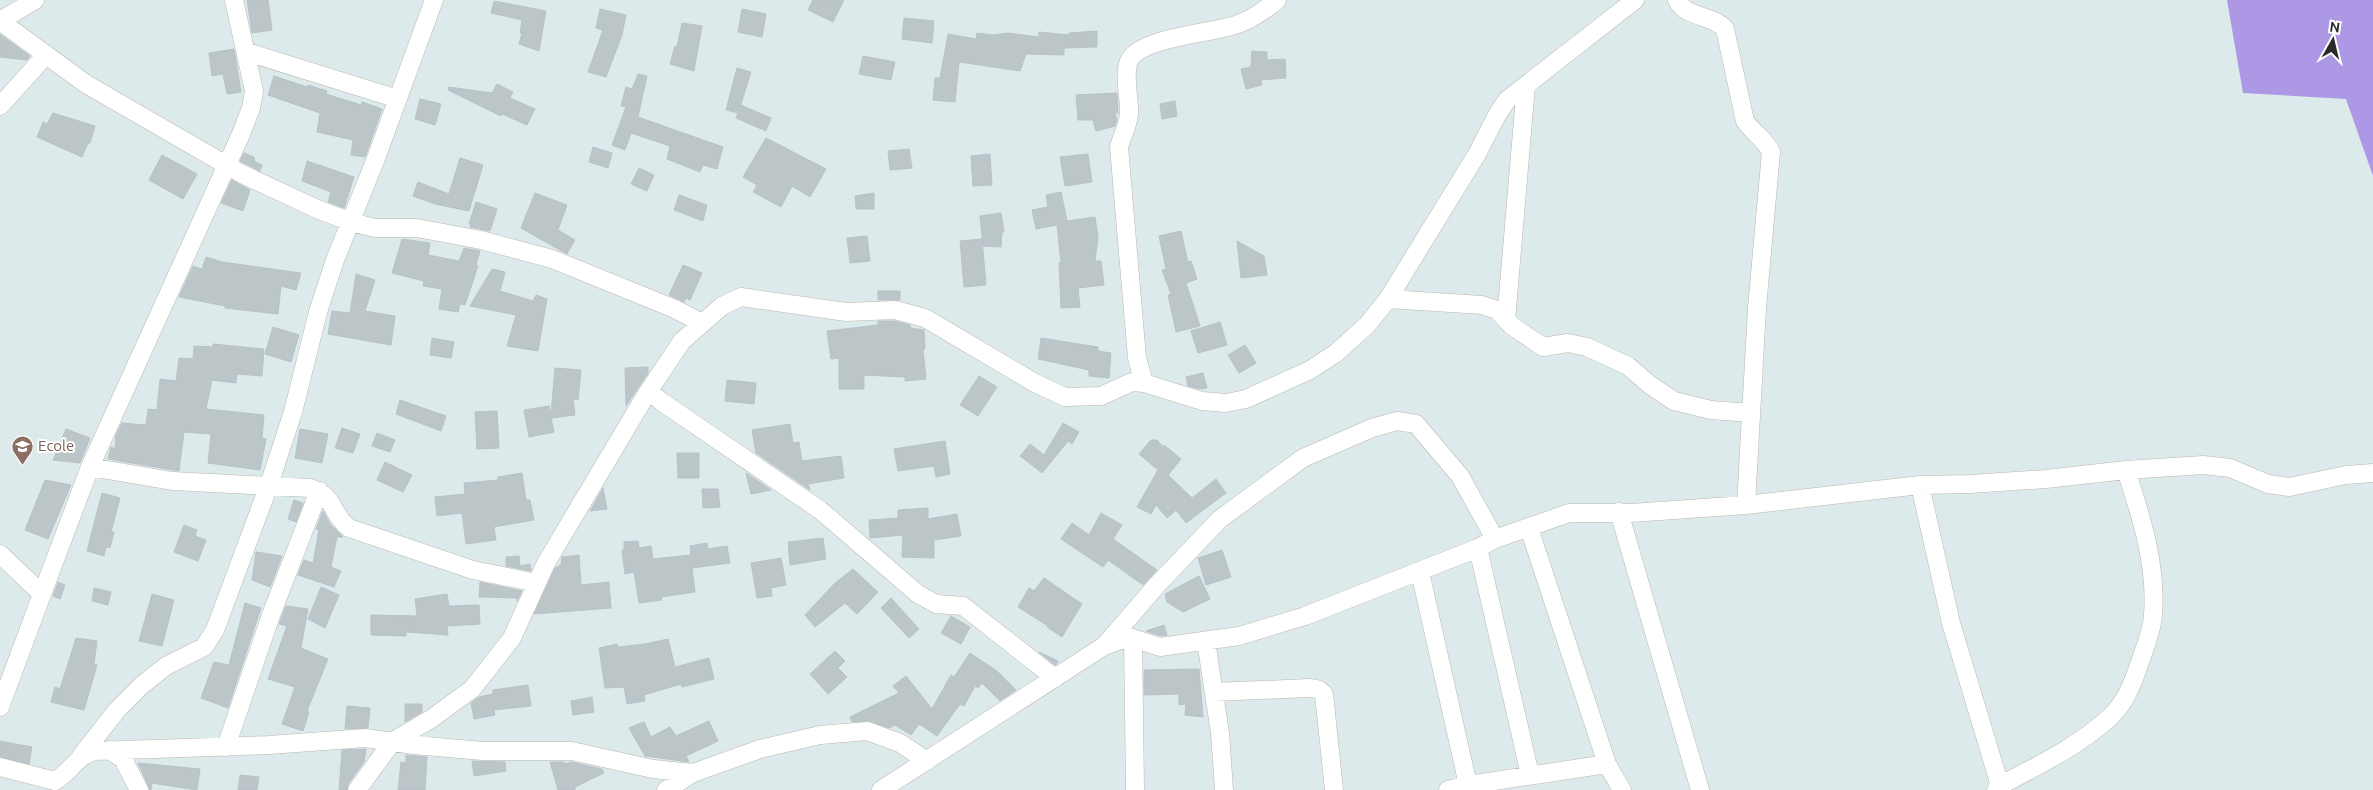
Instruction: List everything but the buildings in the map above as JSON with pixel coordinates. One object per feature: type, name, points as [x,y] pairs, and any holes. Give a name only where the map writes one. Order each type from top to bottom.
[{"type":"street","points":[[35,0],[0,21],[86,84],[227,165],[317,209],[351,222],[375,228],[417,228],[481,240],[552,259],[675,308],[702,323]]},
{"type":"street","points":[[0,707],[90,467],[251,108],[254,91],[247,52],[238,23],[234,0]]},
{"type":"street","points":[[0,767],[54,786],[81,756],[117,710],[142,685],[166,666],[204,647],[215,630],[269,485],[293,412],[318,312],[434,0]]},
{"type":"street","points":[[1144,383],[1137,358],[1120,147],[1129,116],[1127,70],[1129,60],[1137,51],[1183,35],[1237,25],[1260,14],[1277,0]]},
{"type":"street","points":[[357,790],[393,742],[431,719],[472,688],[512,638],[556,546],[649,390],[682,341],[722,306],[741,297],[846,312],[895,310],[925,318],[1035,383],[1065,397],[1101,396],[1132,382],[1144,383],[1202,401],[1226,402],[1246,399],[1310,370],[1336,353],[1367,325],[1388,299],[1477,154],[1496,116],[1507,100],[1635,0]]},
{"type":"street","points":[[1678,0],[1680,6],[1689,13],[1719,22],[1726,29],[1745,121],[1753,133],[1767,143],[1771,152],[1757,308],[1746,505]]},
{"type":"street","points":[[247,52],[398,100]]},
{"type":"street","points":[[0,106],[46,55]]},
{"type":"street","points":[[1506,320],[1526,85]]},
{"type":"street","points":[[1388,299],[1482,305],[1497,310],[1506,320],[1542,347],[1576,344],[1616,359],[1628,366],[1674,402],[1711,410],[1751,414]]},
{"type":"street","points":[[649,390],[662,402],[820,510],[918,594],[936,604],[963,606],[1054,678]]},
{"type":"street","points":[[1104,646],[1157,585],[1220,519],[1303,458],[1372,428],[1397,421],[1416,424],[1460,476],[1496,539]]},
{"type":"street","points":[[880,790],[1073,664],[1104,646],[1133,638],[1160,647],[1239,636],[1305,616],[1420,572],[1496,539],[1569,513],[1746,505],[1920,485],[2046,479],[2126,470],[2203,465],[2230,468],[2268,484],[2289,487],[2373,473]]},
{"type":"street","points":[[90,467],[172,481],[310,488],[319,491],[331,500],[341,522],[348,528],[473,570],[537,583]]},
{"type":"street","points":[[1920,485],[1954,633],[1998,788],[2061,753],[2110,718],[2125,699],[2132,685],[2153,616],[2153,586],[2145,537],[2126,470]]},
{"type":"street","points":[[226,746],[271,615],[319,491]]},
{"type":"street","points":[[1619,512],[1700,790]]},
{"type":"street","points":[[1529,528],[1606,764],[1622,790]]},
{"type":"street","points":[[1478,548],[1530,775]]},
{"type":"street","points":[[0,554],[42,594]]},
{"type":"street","points":[[1420,572],[1468,785]]},
{"type":"street","points":[[1133,638],[1135,790]]},
{"type":"street","points":[[1206,641],[1214,692],[1224,790]]},
{"type":"street","points":[[1214,692],[1308,688],[1317,688],[1321,691],[1324,694],[1334,790]]},
{"type":"street","points":[[666,790],[693,773],[760,749],[820,735],[867,731],[900,743],[927,761]]},
{"type":"street","points":[[81,756],[94,751],[109,750],[226,746],[364,738],[483,751],[572,751],[653,769],[693,773]]},
{"type":"street","points":[[109,750],[123,759],[139,790]]},
{"type":"street","points":[[1448,790],[1468,785],[1606,764]]},
{"type":"shaded area","points":[[2227,0],[2373,0],[2373,176],[2346,99],[2243,93]]},
{"type":"place","name":"Ecole","points":[[22,465]]}]
